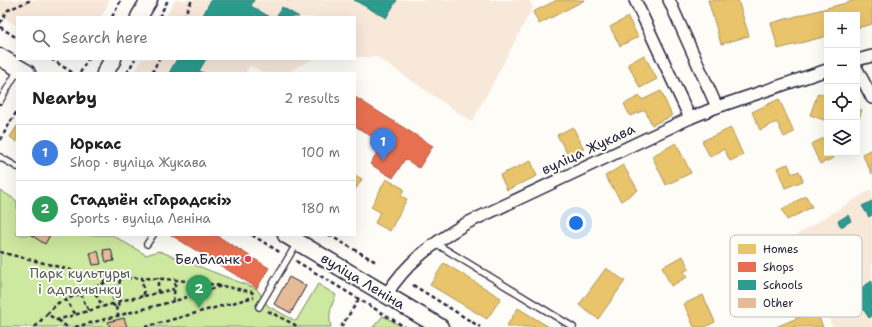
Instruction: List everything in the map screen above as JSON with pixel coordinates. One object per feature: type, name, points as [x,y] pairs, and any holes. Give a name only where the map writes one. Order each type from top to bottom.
[{"type":"main road","points":[[139,16],[149,0]]},
{"type":"main road","points":[[0,57],[23,70]]},
{"type":"main road","points":[[106,72],[112,60]]},
{"type":"main road","name":"вуліца Леніна","points":[[292,238],[440,327]]},
{"type":"street","points":[[635,0],[690,118]]},
{"type":"street","points":[[669,0],[717,107]]},
{"type":"street","points":[[860,59],[872,56]]},
{"type":"street","name":"вуліца Жукава","points":[[386,295],[398,276],[435,242],[465,224],[690,118],[717,107],[824,71]]},
{"type":"street","points":[[860,75],[872,98]]},
{"type":"lane","points":[[0,101],[16,79]]},
{"type":"lane","points":[[0,157],[16,166]]},
{"type":"lane","points":[[147,244],[152,236]]},
{"type":"lane","points":[[259,307],[288,257],[292,238]]},
{"type":"lane","points":[[435,242],[573,327]]},
{"type":"path","points":[[0,23],[8,10],[31,0]]},
{"type":"path","points":[[113,16],[121,0]]},
{"type":"path","points":[[159,16],[168,0]]},
{"type":"path","points":[[184,16],[192,0]]},
{"type":"path","points":[[0,27],[16,37]]},
{"type":"path","points":[[53,60],[71,72]]},
{"type":"path","points":[[81,72],[87,60]]},
{"type":"path","points":[[128,72],[134,60]]},
{"type":"path","points":[[152,72],[158,60]]},
{"type":"path","points":[[0,140],[16,113]]},
{"type":"path","points":[[254,236],[405,327]]},
{"type":"path","points":[[331,236],[376,262]]},
{"type":"path","points":[[0,252],[103,278]]},
{"type":"path","points":[[103,278],[112,272],[117,274],[120,278],[176,279],[252,292],[259,307],[299,327]]},
{"type":"path","points":[[57,320],[112,304],[114,299],[111,288],[104,283],[103,278]]},
{"type":"path","points":[[111,288],[118,286],[120,278]]},
{"type":"path","points":[[142,278],[144,296]]},
{"type":"path","points":[[158,278],[158,293]]},
{"type":"path","points":[[173,301],[176,279]]},
{"type":"path","points":[[36,327],[58,302],[104,283]]},
{"type":"path","points":[[413,285],[480,327]]},
{"type":"path","points":[[75,327],[173,301],[222,286]]},
{"type":"path","points":[[92,288],[103,307]]},
{"type":"path","points":[[114,299],[118,299],[119,301],[174,289]]},
{"type":"path","points":[[80,294],[89,311]]},
{"type":"path","points":[[145,327],[254,297]]},
{"type":"path","points":[[65,299],[76,314]]},
{"type":"path","points":[[341,327],[359,299]]},
{"type":"path","points":[[116,307],[119,301]]},
{"type":"path","points":[[112,304],[116,307],[118,315]]},
{"type":"path","points":[[47,314],[67,327]]},
{"type":"shaded area","points":[[0,0],[110,0],[102,16],[16,16],[16,25],[0,15]]},
{"type":"shaded area","points":[[175,0],[529,0],[533,7],[472,122],[377,57],[356,57],[356,16],[167,16]]},
{"type":"shaded area","points":[[141,60],[312,60],[298,66],[289,72],[262,72],[250,65],[246,72],[135,72]]},
{"type":"shaded area","points":[[872,189],[872,327],[833,327],[828,317],[862,317],[862,235],[797,235]]},
{"type":"green space","name":"Парк культуры і адпачынку","points":[[0,190],[16,200],[16,236],[114,236],[146,255],[159,251],[257,289],[268,306],[296,321],[318,284],[336,295],[330,311],[331,327],[0,327]]},
{"type":"green space","points":[[383,316],[403,327],[373,327]]},
{"type":"building: Homes","points":[[557,0],[585,0],[539,24],[533,12]]},
{"type":"building: Homes","points":[[708,0],[738,0],[749,36],[721,44]]},
{"type":"building: Homes","points":[[857,0],[872,0],[872,24],[860,27],[860,12],[824,12],[824,37],[778,49],[771,23]]},
{"type":"building: Homes","points":[[628,17],[638,37],[620,46],[610,27]]},
{"type":"building: Homes","points":[[644,55],[657,79],[640,88],[628,64]]},
{"type":"building: Homes","points":[[661,91],[672,116],[652,125],[645,110],[630,116],[624,104],[640,96],[642,100]]},
{"type":"building: Homes","points":[[818,93],[824,95],[824,120],[810,115]]},
{"type":"building: Homes","points":[[779,99],[794,132],[784,137],[777,122],[760,130],[752,112]]},
{"type":"building: Homes","points":[[573,127],[584,149],[569,157],[557,135]]},
{"type":"building: Homes","points":[[16,128],[16,141],[10,137]]},
{"type":"building: Homes","points":[[731,128],[743,155],[730,161],[724,149],[710,157],[702,141]]},
{"type":"building: Homes","points":[[824,138],[824,156],[833,156],[834,158],[820,164],[811,144]]},
{"type":"building: Homes","points":[[676,143],[691,173],[666,185],[652,156]]},
{"type":"building: Homes","points":[[872,149],[872,174],[862,154]]},
{"type":"building: Homes","points":[[531,161],[537,176],[507,190],[500,175]]},
{"type":"building: Homes","points":[[788,164],[792,174],[799,171],[803,181],[785,188],[777,168]]},
{"type":"building: Homes","points":[[623,165],[638,190],[621,201],[605,176]]},
{"type":"building: Homes","points":[[356,176],[362,179],[356,188]]},
{"type":"building: Homes","points":[[386,179],[404,189],[401,196],[407,199],[390,231],[375,223],[380,212],[371,207]]},
{"type":"building: Homes","points":[[806,196],[812,207],[787,220],[782,209]]},
{"type":"building: Homes","points":[[683,256],[689,269],[684,271],[687,277],[671,286],[662,267]]},
{"type":"building: Homes","points":[[444,263],[501,298],[487,319],[430,285]]},
{"type":"building: Homes","points":[[606,268],[625,281],[598,319],[579,305]]},
{"type":"building: Homes","points":[[703,295],[715,322],[705,327],[694,327],[684,304]]},
{"type":"building: Homes","points":[[518,308],[549,327],[506,327]]},
{"type":"building: Homes","points":[[800,317],[819,317],[823,327],[776,327]]},
{"type":"building: Shops","points":[[356,98],[433,146],[419,168],[405,159],[393,178],[370,164],[383,144],[356,127]]},
{"type":"building: Shops","points":[[173,236],[218,236],[269,268],[257,288]]},
{"type":"building: Schools","points":[[211,0],[254,0],[251,6],[268,16],[203,16]]},
{"type":"building: Schools","points":[[354,0],[397,0],[386,18]]},
{"type":"building: Schools","points":[[282,7],[297,16],[277,16]]},
{"type":"building: Schools","points":[[176,60],[205,60],[199,71],[202,72],[170,72]]},
{"type":"building: Schools","points":[[872,201],[872,215],[869,217],[862,206]]},
{"type":"building: Schools","points":[[848,215],[851,221],[841,227],[838,221]]},
{"type":"building: Schools","points":[[872,281],[872,316],[869,318],[862,307],[862,287]]},
{"type":"building: Other","points":[[33,236],[49,236],[45,244]]},
{"type":"building: Other","points":[[111,249],[114,261],[106,262],[103,250]]},
{"type":"building: Other","points":[[98,251],[101,264],[93,265],[90,253]]},
{"type":"building: Other","points":[[289,277],[306,286],[291,313],[274,304]]},
{"type":"building: Other","points":[[124,318],[127,327],[110,327],[108,322]]},
{"type":"place","name":"Юркас","points":[[383,161]]},
{"type":"place","name":"БелБланк","points":[[248,259]]},
{"type":"place","name":"Стадыён «Гарадскі»","points":[[199,308]]}]
